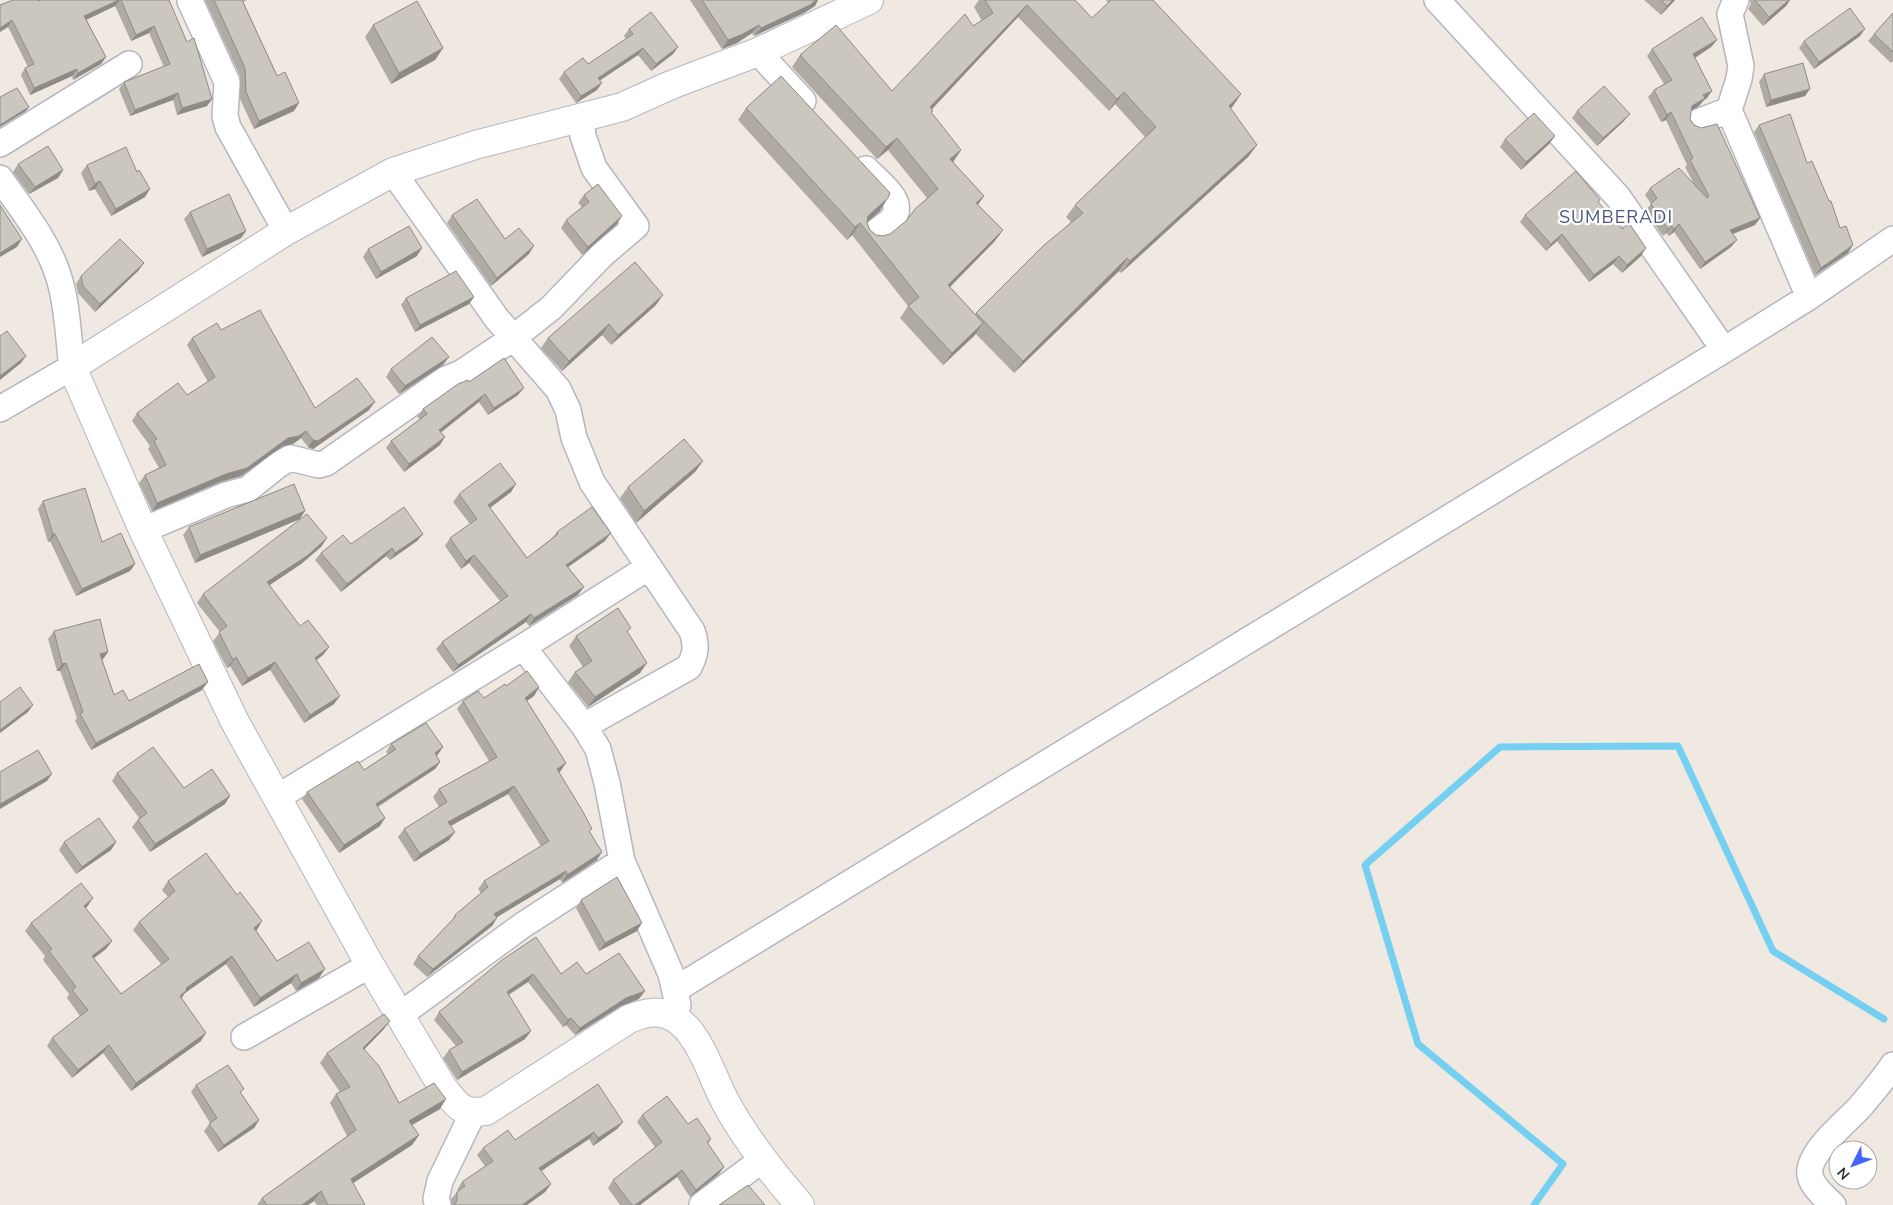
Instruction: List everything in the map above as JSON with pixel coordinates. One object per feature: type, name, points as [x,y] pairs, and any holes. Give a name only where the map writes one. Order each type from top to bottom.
[{"type":"street","points":[[0,409],[72,367],[286,231],[393,172],[475,145],[622,107],[671,85],[758,52],[869,0]]},
{"type":"street","points":[[1437,0],[1618,197],[1724,350]]},
{"type":"street","points":[[1736,0],[1730,14],[1741,66],[1740,79],[1729,110],[1809,297]]},
{"type":"street","points":[[190,1],[227,82],[225,116],[228,128],[286,231]]},
{"type":"street","points":[[758,52],[818,117]]},
{"type":"street","points":[[0,144],[129,64]]},
{"type":"street","points":[[1698,122],[1729,110]]},
{"type":"street","points":[[143,530],[226,495],[248,489],[278,464],[290,458],[319,465],[326,463],[446,380],[461,373],[513,338],[551,308],[602,255],[636,226],[594,168],[583,136],[581,119]]},
{"type":"street","points":[[851,153],[895,199],[897,212],[892,219],[873,234]]},
{"type":"street","points":[[393,172],[497,320],[558,389],[568,410],[574,438],[592,482],[692,631],[696,642],[695,656],[689,667],[584,726]]},
{"type":"street","points":[[0,178],[40,235],[52,260],[60,280],[72,367],[143,530],[235,722],[370,965],[443,1088],[463,1110],[473,1113],[496,1106],[629,1019],[648,1012],[665,1014],[676,1019],[694,1037],[727,1104],[763,1159],[800,1205]]},
{"type":"street","points":[[676,990],[1724,350],[1809,297],[1893,239]]},
{"type":"street","points":[[278,797],[523,647],[649,567]]},
{"type":"street","points":[[523,647],[584,726],[598,749],[607,783],[622,861],[676,990],[679,1010],[676,1019]]},
{"type":"street","points":[[400,1015],[523,925],[622,861]]},
{"type":"street","points":[[244,1036],[370,965]]},
{"type":"street","points":[[1833,1205],[1817,1188],[1809,1174],[1812,1160],[1859,1108],[1893,1065]]},
{"type":"street","points":[[438,1205],[436,1199],[440,1181],[473,1113]]},
{"type":"street","points":[[702,1205],[763,1159]]},
{"type":"building","points":[[13,0],[119,0],[84,16],[106,57],[78,73],[77,69],[34,88],[25,68],[34,64],[12,20],[0,28],[0,5]]},
{"type":"building","points":[[121,0],[169,0],[187,42],[194,38],[212,99],[182,108],[178,93],[135,110],[124,82],[170,64],[154,26],[136,35]]},
{"type":"building","points":[[214,0],[242,0],[277,76],[285,72],[299,103],[259,121],[246,92],[245,68]]},
{"type":"building","points":[[702,0],[816,0],[810,5],[761,28],[759,25],[728,40]]},
{"type":"building","points":[[985,0],[1075,0],[1092,18],[1111,0],[1153,0],[1241,94],[1229,106],[1257,145],[1130,261],[1127,258],[1023,361],[976,313],[1043,246],[1083,213],[1075,205],[1156,127],[1124,92],[1117,99],[1027,5],[930,107],[933,111],[931,112],[961,150],[950,159],[984,196],[976,203],[1003,230],[948,285],[983,323],[952,353],[908,306],[919,297],[860,223],[855,227],[746,108],[781,76],[890,193],[888,198],[868,216],[867,223],[870,230],[876,235],[890,234],[938,189],[897,138],[886,147],[800,55],[836,25],[892,91],[965,14],[973,26],[993,13]]},
{"type":"building","points":[[1661,0],[1673,0],[1667,6]]},
{"type":"building","points":[[1755,0],[1789,0],[1769,17]]},
{"type":"building","points":[[417,1],[443,48],[399,73],[373,25]]},
{"type":"building","points":[[1850,8],[1865,29],[1819,62],[1804,41]]},
{"type":"building","points":[[651,12],[678,47],[656,64],[643,48],[598,78],[602,83],[581,96],[564,72],[583,58],[588,64],[633,34],[629,29]]},
{"type":"building","points":[[1893,13],[1893,52],[1874,34]]},
{"type":"building","points":[[1702,17],[1717,40],[1693,54],[1712,91],[1703,95],[1705,98],[1692,106],[1690,119],[1694,125],[1701,128],[1717,124],[1760,218],[1730,230],[1737,240],[1705,262],[1679,224],[1674,229],[1672,226],[1668,229],[1651,204],[1657,198],[1650,188],[1679,168],[1707,198],[1709,196],[1690,160],[1693,158],[1671,112],[1667,115],[1654,90],[1672,80],[1652,49]]},
{"type":"building","points":[[1803,63],[1810,89],[1771,100],[1764,74]]},
{"type":"building","points":[[1604,86],[1630,114],[1603,138],[1577,111]]},
{"type":"building","points":[[17,88],[29,107],[0,125],[0,97]]},
{"type":"building","points":[[1534,113],[1555,136],[1526,162],[1505,139]]},
{"type":"building","points":[[1790,114],[1807,163],[1812,161],[1829,201],[1831,201],[1840,228],[1846,226],[1853,245],[1821,268],[1759,125]]},
{"type":"building","points":[[48,146],[63,170],[35,187],[18,164]]},
{"type":"building","points":[[126,147],[137,172],[139,170],[150,189],[116,209],[100,181],[95,184],[87,165]]},
{"type":"building","points":[[1576,171],[1600,200],[1598,202],[1622,229],[1629,223],[1646,248],[1627,265],[1619,256],[1594,275],[1562,234],[1551,244],[1525,215]]},
{"type":"building","points":[[598,184],[622,216],[588,247],[566,220],[589,202],[584,195]]},
{"type":"building","points":[[229,194],[246,231],[207,249],[190,212]]},
{"type":"building","points":[[477,199],[505,239],[519,228],[534,246],[497,278],[452,215]]},
{"type":"building","points":[[0,205],[22,239],[0,253]]},
{"type":"building","points":[[409,226],[422,248],[381,272],[368,249]]},
{"type":"building","points":[[120,239],[144,263],[100,304],[83,286],[81,276]]},
{"type":"building","points":[[635,262],[663,295],[618,335],[609,324],[569,361],[548,338]]},
{"type":"building","points":[[456,271],[474,297],[420,325],[406,298]]},
{"type":"building","points":[[260,310],[315,408],[357,378],[375,402],[318,441],[313,440],[306,431],[299,436],[288,438],[247,468],[226,474],[157,503],[145,475],[166,465],[154,441],[157,439],[137,413],[178,383],[187,395],[215,377],[192,338],[217,323],[221,330]]},
{"type":"building","points":[[7,331],[26,356],[0,376],[0,336]]},
{"type":"building","points":[[432,337],[449,357],[405,386],[391,369]]},
{"type":"building","points":[[504,358],[524,388],[494,408],[485,394],[439,430],[445,437],[409,464],[391,441],[427,414],[423,409],[458,384],[468,380],[469,382]]},
{"type":"building","points":[[684,439],[703,461],[644,511],[628,487]]},
{"type":"building","points":[[500,463],[516,484],[488,505],[527,558],[558,534],[557,532],[592,507],[611,533],[566,565],[584,587],[534,618],[531,614],[458,665],[442,642],[508,596],[474,555],[466,561],[450,538],[477,519],[459,494]]},
{"type":"building","points":[[294,484],[305,511],[200,555],[189,527]]},
{"type":"building","points":[[85,488],[102,542],[121,533],[135,564],[82,589],[55,534],[53,534],[43,501]]},
{"type":"building","points":[[404,507],[423,534],[395,553],[392,548],[347,584],[321,553],[343,535],[351,544]]},
{"type":"building","points":[[307,514],[327,538],[307,556],[267,582],[300,626],[308,620],[329,647],[315,658],[340,696],[310,715],[275,662],[248,678],[236,657],[233,660],[219,632],[227,626],[203,594]]},
{"type":"building","points":[[618,608],[631,628],[627,631],[647,663],[595,697],[575,672],[592,661],[576,636]]},
{"type":"building","points":[[100,619],[108,652],[100,654],[114,695],[123,690],[129,701],[199,664],[208,682],[96,743],[80,714],[83,712],[66,663],[62,664],[54,631]]},
{"type":"building","points":[[527,671],[539,687],[525,698],[566,763],[557,769],[582,810],[592,829],[589,831],[602,852],[567,875],[566,871],[494,914],[497,918],[433,969],[418,956],[455,915],[488,887],[484,881],[549,841],[514,786],[448,822],[455,832],[420,854],[404,829],[447,802],[439,789],[497,757],[463,701],[478,691],[484,698],[505,684],[506,686]]},
{"type":"building","points":[[20,687],[33,705],[0,730],[0,702]]},
{"type":"building","points":[[426,723],[443,747],[435,753],[440,762],[376,804],[385,818],[344,845],[307,792],[358,761],[364,770],[396,749],[391,744]]},
{"type":"building","points":[[153,747],[184,788],[212,769],[230,796],[155,844],[138,820],[147,813],[117,773]]},
{"type":"building","points":[[38,750],[52,774],[0,804],[0,772]]},
{"type":"building","points":[[99,818],[116,842],[82,867],[64,842]]},
{"type":"building","points":[[206,853],[237,895],[240,892],[262,921],[254,928],[277,961],[309,942],[325,969],[301,983],[297,974],[260,998],[232,956],[186,988],[187,990],[180,996],[206,1033],[136,1083],[109,1045],[78,1070],[52,1038],[88,1010],[72,990],[76,987],[49,951],[52,949],[31,923],[81,883],[93,898],[84,906],[112,941],[92,956],[121,994],[169,959],[139,922],[175,891],[168,881]]},
{"type":"building","points":[[617,877],[642,923],[605,943],[581,900]]},
{"type":"building","points":[[536,937],[561,974],[577,962],[586,974],[619,953],[645,991],[626,998],[580,1028],[571,1018],[568,1020],[533,974],[507,992],[531,1031],[462,1072],[449,1050],[463,1042],[439,1012],[502,960]]},
{"type":"building","points":[[384,1014],[390,1021],[363,1048],[379,1066],[399,1103],[434,1083],[446,1099],[409,1121],[419,1135],[351,1179],[365,1205],[328,1205],[321,1191],[302,1205],[267,1205],[262,1198],[356,1130],[336,1094],[350,1087],[327,1053]]},
{"type":"building","points":[[228,1065],[244,1089],[240,1092],[259,1120],[224,1145],[209,1124],[217,1118],[196,1085]]},
{"type":"building","points":[[598,1084],[623,1122],[598,1138],[594,1132],[539,1168],[551,1184],[522,1205],[454,1205],[457,1201],[457,1192],[465,1186],[462,1182],[493,1161],[483,1148],[508,1130],[515,1140]]},
{"type":"building","points":[[667,1096],[688,1124],[697,1118],[711,1139],[707,1142],[724,1167],[696,1190],[682,1170],[635,1205],[632,1205],[613,1180],[662,1142],[642,1115]]},
{"type":"building","points":[[748,1185],[765,1205],[719,1205]]},
{"type":"waterway","points":[[1534,1205],[1563,1164],[1418,1044],[1365,865],[1500,747],[1678,746],[1773,951],[1884,1019]]},
{"type":"district","name":"SUMBERADI","points":[[1616,217]]}]
